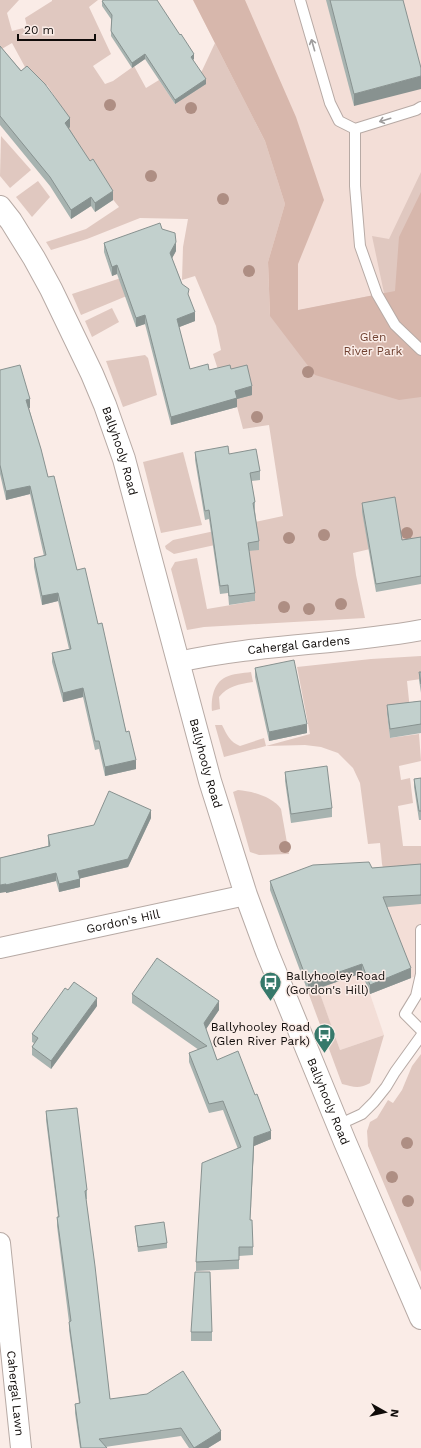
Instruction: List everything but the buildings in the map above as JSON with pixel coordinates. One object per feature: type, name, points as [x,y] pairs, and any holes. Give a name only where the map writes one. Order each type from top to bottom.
[{"type":"main road","name":"Ballyhooly Road","points":[[0,207],[15,227],[51,289],[92,374],[105,405],[124,459],[210,781],[246,895],[273,966],[338,1125],[421,1318]]},
{"type":"street","name":"Cahergal Gardens","points":[[178,662],[227,652],[357,639],[421,630]]},
{"type":"street","name":"Gordon's Hill","points":[[0,948],[246,895]]},
{"type":"street","name":"Cahergal Lawn","points":[[0,1243],[21,1448]]},
{"type":"lane","points":[[300,0],[330,104],[339,121],[355,129],[416,110],[421,107]]},
{"type":"lane","points":[[355,129],[355,186],[360,246],[377,294],[395,325],[421,350]]},
{"type":"lane","points":[[421,930],[421,974],[416,996],[405,1014],[421,1030]]},
{"type":"lane","points":[[338,1125],[362,1114],[374,1102],[421,1036]]},
{"type":"shaded area","points":[[193,0],[421,0],[421,192],[395,291],[270,316],[265,141]]},
{"type":"shaded area","points":[[421,872],[421,974],[370,994],[384,1035],[340,1050],[318,989],[313,874]]},
{"type":"green space","name":"Glen River Park","points":[[0,0],[19,0],[7,13],[12,31],[27,27],[25,18],[52,0],[98,0],[89,7],[111,54],[93,66],[105,84],[113,81],[134,66],[146,88],[159,80],[175,104],[200,75],[215,43],[265,141],[285,204],[268,262],[270,316],[384,293],[372,236],[389,239],[421,172],[421,537],[353,553],[365,618],[204,627],[187,630],[171,569],[175,562],[197,558],[207,609],[255,601],[233,541],[174,554],[166,549],[165,546],[173,540],[283,516],[269,425],[243,429],[235,399],[220,376],[213,354],[221,350],[216,326],[195,276],[182,280],[183,247],[188,219],[140,218],[87,239],[51,250],[46,242],[86,229],[119,207],[46,116],[57,100],[47,85],[42,89],[25,67],[12,43],[0,50]]},
{"type":"green space","name":"Glen River Park","points":[[193,0],[245,0],[296,117],[324,200],[298,264],[298,310],[395,291],[399,237],[421,192],[421,397],[399,400],[315,375],[270,316],[268,262],[285,204],[265,141]]},
{"type":"green space","points":[[1,136],[31,170],[10,188],[0,176]]},
{"type":"green space","points":[[38,181],[50,197],[32,217],[16,197]]},
{"type":"green space","points":[[121,278],[129,295],[81,315],[72,294]]},
{"type":"green space","points":[[112,308],[119,322],[92,337],[85,321]]},
{"type":"green space","points":[[145,355],[148,358],[157,395],[123,407],[106,361]]},
{"type":"green space","points":[[183,452],[202,525],[161,533],[143,462]]},
{"type":"green space","points":[[421,656],[421,679],[407,681],[411,720],[387,714],[390,738],[419,734],[421,761],[399,766],[401,780],[410,778],[413,803],[398,806],[403,846],[421,846],[421,872],[384,872],[380,843],[368,844],[360,783],[353,768],[338,753],[321,747],[305,745],[266,746],[310,734],[297,667],[371,659]]},
{"type":"green space","points":[[251,672],[253,682],[238,685],[226,690],[219,697],[220,709],[212,711],[212,701],[218,683],[231,675]]},
{"type":"green space","points":[[215,725],[222,725],[231,740],[240,746],[264,738],[266,746],[224,757]]},
{"type":"green space","points":[[238,790],[262,795],[273,801],[281,809],[289,854],[259,855],[250,852],[233,792]]},
{"type":"green space","points":[[318,988],[340,1050],[384,1035],[370,1083],[356,1087],[342,1084],[308,992]]},
{"type":"green space","points":[[421,1054],[421,1272],[368,1146],[367,1131],[370,1122],[377,1118],[388,1100],[393,1103],[402,1090],[412,1066]]},
{"type":"place","name":"Ballyhooley Road (Gordon's Hill)","points":[[270,1002]]},
{"type":"place","name":"Ballyhooley Road (Glen River Park)","points":[[325,1054]]}]
